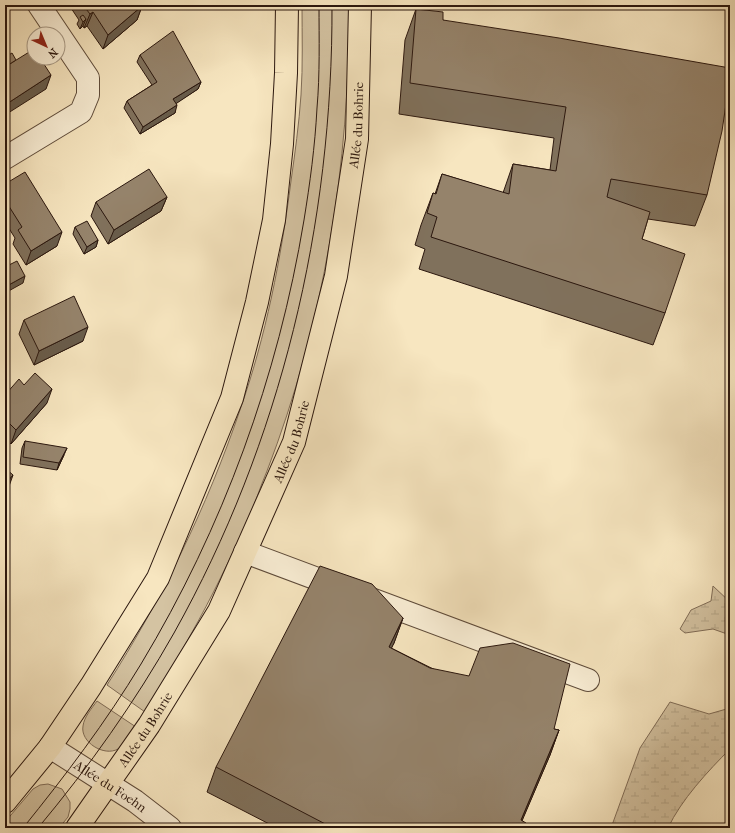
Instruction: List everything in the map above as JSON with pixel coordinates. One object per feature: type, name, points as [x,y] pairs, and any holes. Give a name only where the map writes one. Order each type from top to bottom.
[{"type":"main road","points":[[5,802],[50,747],[91,686],[158,578],[232,398],[257,302],[274,220],[282,144],[286,73],[287,5]]},
{"type":"main road","name":"Allée du Bohrie","points":[[77,828],[149,725],[219,611],[294,442],[336,276],[357,139],[360,5]]},
{"type":"street","points":[[5,158],[81,112],[88,96],[88,78],[39,5]]},
{"type":"street","points":[[245,552],[588,680]]},
{"type":"street","name":"Allée du Foehn","points":[[50,747],[108,783],[170,828]]},
{"type":"green space","points":[[302,5],[349,5],[345,124],[339,183],[330,242],[318,300],[304,358],[287,415],[248,520],[221,578],[199,620],[175,664],[145,712],[107,685],[165,586],[198,517],[227,446],[258,354],[272,297],[287,210],[295,149],[302,84]]},
{"type":"green space","points":[[713,586],[730,602],[730,635],[713,629],[685,633],[680,629],[691,610],[711,601]]},
{"type":"green space","points":[[97,701],[136,727],[126,742],[118,749],[106,751],[100,749],[89,742],[85,737],[83,726],[85,719]]},
{"type":"green space","points":[[670,702],[709,714],[730,708],[730,749],[704,776],[688,796],[673,817],[668,828],[611,828],[640,748]]},
{"type":"green space","points":[[48,784],[62,789],[70,802],[68,817],[59,828],[5,828],[5,822],[33,789],[40,785]]},
{"type":"building","points":[[83,5],[142,6],[108,35],[93,12],[90,14]]},
{"type":"building","points":[[416,9],[443,12],[443,20],[559,38],[730,68],[722,131],[707,195],[611,179],[607,197],[650,212],[642,239],[685,254],[665,313],[431,237],[437,217],[427,213],[433,193],[436,194],[442,174],[509,194],[513,164],[556,171],[566,107],[410,83]]},
{"type":"building","points":[[83,15],[86,19],[83,22],[80,17]]},
{"type":"building","points":[[173,31],[201,82],[173,99],[177,105],[143,127],[127,101],[157,82],[140,55]]},
{"type":"building","points":[[12,53],[16,60],[5,67],[5,57]]},
{"type":"building","points":[[26,54],[26,66],[45,66],[51,75],[5,105],[5,67]]},
{"type":"building","points":[[149,169],[167,197],[114,230],[96,202]]},
{"type":"building","points":[[25,172],[62,232],[31,251],[18,230],[22,227],[5,200],[5,184]]},
{"type":"building","points":[[87,221],[98,240],[87,247],[75,227]]},
{"type":"building","points":[[17,261],[25,276],[5,287],[5,267]]},
{"type":"building","points":[[74,296],[88,327],[39,351],[24,320]]},
{"type":"building","points":[[35,373],[52,389],[16,430],[5,419],[5,395],[19,379],[24,385]]},
{"type":"building","points":[[25,441],[67,448],[59,463],[23,457]]},
{"type":"building","points":[[5,468],[13,475],[5,484]]},
{"type":"building","points":[[320,566],[372,584],[403,618],[389,647],[430,668],[469,676],[480,648],[513,643],[570,664],[554,729],[559,730],[521,820],[526,823],[523,828],[333,828],[216,767]]},
{"type":"tram line","points":[[23,828],[85,748],[114,707],[141,664],[197,559],[222,505],[244,450],[263,394],[279,336],[293,279],[304,220],[312,164],[318,95],[319,5]]},
{"type":"tram line","points":[[38,828],[93,758],[159,659],[212,560],[244,485],[271,408],[294,330],[311,250],[323,169],[330,87],[332,5]]}]
